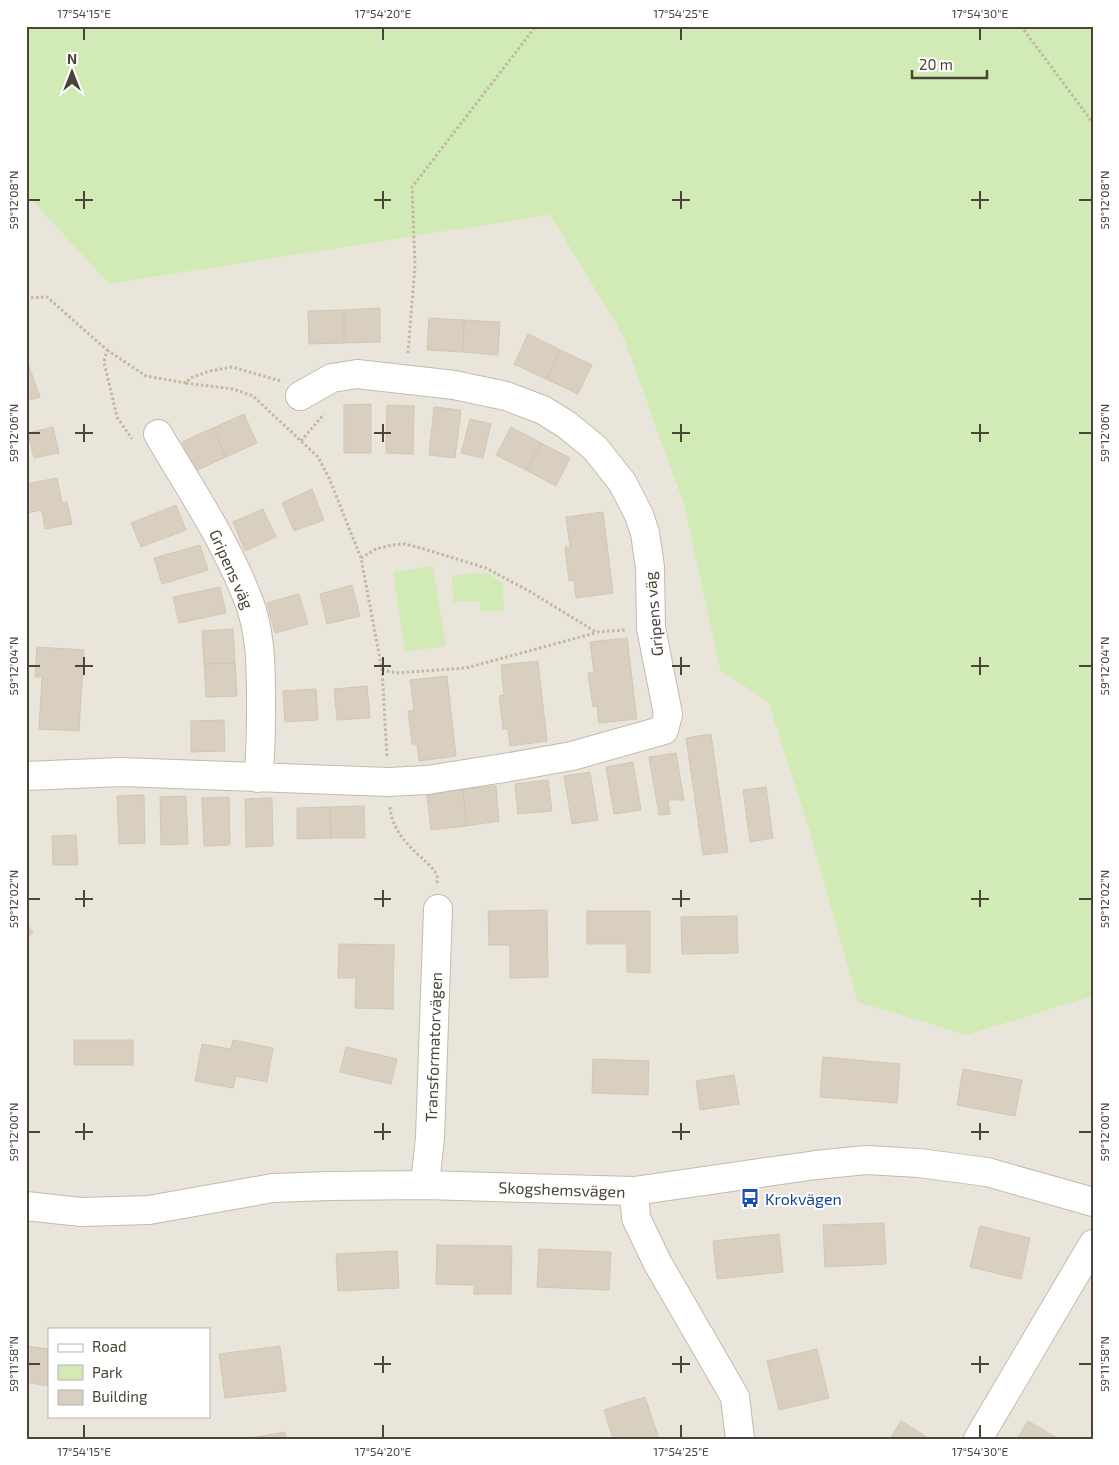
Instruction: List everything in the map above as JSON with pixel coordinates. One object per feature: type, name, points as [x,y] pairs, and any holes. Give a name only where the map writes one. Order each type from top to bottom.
[{"type":"street","name":"Gripens väg","points":[[26,776],[121,772],[388,782],[427,780],[572,756],[664,730],[668,714],[651,628],[650,567],[646,533],[622,482],[594,448],[567,424],[543,410],[506,396],[454,385],[357,374],[332,378],[300,396]]},
{"type":"street","name":"Gripens väg","points":[[158,434],[224,546],[247,595],[255,620],[261,653],[260,759],[258,778]]},
{"type":"street","name":"Transformatorvägen","points":[[425,1185],[430,1138],[438,910]]},
{"type":"street","name":"Skogshemsvägen","points":[[26,1206],[81,1212],[149,1210],[273,1188],[425,1185],[634,1191],[816,1165],[866,1160],[919,1163],[987,1172],[1093,1202]]},
{"type":"street","points":[[634,1191],[636,1218],[657,1262],[735,1397],[740,1439]]},
{"type":"street","points":[[978,1439],[1093,1244]]},
{"type":"path","points":[[405,379],[415,265],[412,187],[536,26]]},
{"type":"path","points":[[1021,26],[1093,123]]},
{"type":"path","points":[[26,298],[46,297],[106,350],[146,376],[186,384],[233,389],[253,396],[318,457],[329,478],[361,558],[382,670],[391,815],[398,832],[437,876],[438,910]]},
{"type":"path","points":[[106,350],[104,362],[117,417],[137,446],[158,434]]},
{"type":"path","points":[[186,384],[190,378],[210,371],[232,367],[298,386],[300,396]]},
{"type":"path","points":[[301,441],[313,426]]},
{"type":"path","points":[[361,558],[376,549],[405,544],[486,568],[529,591],[596,632]]},
{"type":"path","points":[[382,670],[397,673],[466,668],[596,632],[651,628]]},
{"type":"shaded area","points":[[26,194],[109,284],[550,215],[622,334],[684,505],[720,670],[768,702],[810,833],[967,1035],[1093,996],[1093,1439],[26,1439]]},
{"type":"green space","points":[[26,26],[1093,26],[1093,996],[967,1035],[858,1002],[810,833],[768,702],[720,670],[684,505],[622,334],[550,215],[109,284],[26,194]]},
{"type":"green space","points":[[433,566],[446,646],[405,652],[393,572]]},
{"type":"green space","points":[[487,573],[503,583],[504,611],[480,611],[480,601],[453,602],[452,575]]},
{"type":"building","points":[[380,308],[380,342],[344,343],[344,310]]},
{"type":"building","points":[[344,310],[344,343],[309,344],[308,311]]},
{"type":"building","points":[[429,318],[464,320],[463,352],[427,350]]},
{"type":"building","points":[[464,320],[500,322],[498,355],[463,352]]},
{"type":"building","points":[[528,334],[560,350],[546,379],[514,364]]},
{"type":"building","points":[[560,350],[592,365],[578,394],[546,379]]},
{"type":"building","points":[[26,358],[40,397],[26,401]]},
{"type":"building","points":[[371,404],[371,453],[344,453],[344,405]]},
{"type":"building","points":[[387,405],[414,406],[413,454],[386,453]]},
{"type":"building","points":[[434,407],[461,410],[455,458],[429,455]]},
{"type":"building","points":[[244,414],[257,443],[226,457],[213,428]]},
{"type":"building","points":[[470,419],[491,424],[483,458],[461,453]]},
{"type":"building","points":[[53,427],[59,453],[34,458],[28,433]]},
{"type":"building","points":[[511,427],[541,443],[526,470],[496,455]]},
{"type":"building","points":[[213,428],[226,457],[195,471],[182,442]]},
{"type":"building","points":[[541,443],[570,458],[556,486],[526,470]]},
{"type":"building","points":[[57,478],[62,503],[67,502],[72,524],[45,529],[42,510],[26,513],[26,484]]},
{"type":"building","points":[[312,489],[324,520],[294,531],[282,503]]},
{"type":"building","points":[[176,505],[186,530],[141,547],[131,523]]},
{"type":"building","points":[[263,509],[276,537],[245,551],[233,522]]},
{"type":"building","points":[[603,512],[613,593],[576,598],[574,580],[569,581],[565,547],[570,547],[566,517]]},
{"type":"building","points":[[200,545],[208,570],[162,584],[154,558]]},
{"type":"building","points":[[352,585],[360,616],[327,624],[320,594]]},
{"type":"building","points":[[220,587],[226,613],[179,623],[173,597]]},
{"type":"building","points":[[299,594],[308,624],[275,633],[267,603]]},
{"type":"building","points":[[233,629],[235,663],[204,664],[202,631]]},
{"type":"building","points":[[627,638],[637,719],[599,723],[597,706],[593,707],[588,673],[594,673],[590,642]]},
{"type":"building","points":[[37,647],[84,650],[79,731],[39,729],[42,677],[35,677]]},
{"type":"building","points":[[538,661],[547,741],[510,746],[508,729],[503,729],[499,696],[504,695],[501,665]]},
{"type":"building","points":[[235,663],[237,696],[206,697],[204,664]]},
{"type":"building","points":[[447,676],[456,756],[419,761],[417,744],[412,744],[408,711],[414,710],[410,680]]},
{"type":"building","points":[[367,686],[370,718],[337,720],[334,689]]},
{"type":"building","points":[[316,689],[318,720],[285,722],[283,691]]},
{"type":"building","points":[[224,720],[225,751],[191,752],[191,721]]},
{"type":"building","points":[[711,734],[728,852],[703,855],[686,738]]},
{"type":"building","points":[[676,753],[684,800],[668,800],[670,814],[659,815],[649,757]]},
{"type":"building","points":[[633,762],[641,810],[614,814],[606,767]]},
{"type":"building","points":[[590,772],[598,820],[572,824],[564,776]]},
{"type":"building","points":[[548,780],[552,811],[518,814],[515,784]]},
{"type":"building","points":[[496,786],[499,821],[466,826],[463,789]]},
{"type":"building","points":[[766,787],[773,838],[750,842],[743,790]]},
{"type":"building","points":[[463,789],[466,826],[431,830],[427,796]]},
{"type":"building","points":[[144,795],[145,843],[119,844],[117,796]]},
{"type":"building","points":[[186,796],[188,844],[161,845],[160,797]]},
{"type":"building","points":[[229,797],[230,845],[204,846],[202,798]]},
{"type":"building","points":[[272,798],[273,846],[246,847],[245,799]]},
{"type":"building","points":[[364,806],[365,838],[331,838],[330,807]]},
{"type":"building","points":[[330,807],[331,838],[297,839],[297,808]]},
{"type":"building","points":[[76,835],[78,865],[53,865],[52,836]]},
{"type":"building","points":[[547,910],[548,977],[510,978],[510,945],[489,945],[488,911]]},
{"type":"building","points":[[587,911],[650,911],[650,973],[627,972],[627,944],[587,944]]},
{"type":"building","points":[[737,916],[738,953],[682,954],[681,917]]},
{"type":"building","points":[[26,922],[33,933],[26,937]]},
{"type":"building","points":[[339,944],[394,945],[393,1009],[355,1008],[356,978],[338,978]]},
{"type":"building","points":[[74,1040],[133,1040],[133,1065],[74,1065]]},
{"type":"building","points":[[233,1040],[273,1048],[267,1082],[236,1076],[233,1088],[195,1081],[202,1044],[231,1049]]},
{"type":"building","points":[[346,1047],[397,1059],[391,1084],[340,1072]]},
{"type":"building","points":[[823,1057],[900,1064],[897,1103],[820,1097]]},
{"type":"building","points":[[593,1059],[649,1061],[648,1095],[592,1093]]},
{"type":"building","points":[[963,1069],[1022,1080],[1015,1116],[957,1105]]},
{"type":"building","points":[[734,1075],[739,1104],[700,1110],[696,1081]]},
{"type":"building","points":[[884,1223],[886,1264],[825,1267],[823,1225]]},
{"type":"building","points":[[980,1226],[1030,1238],[1021,1279],[970,1267]]},
{"type":"building","points":[[779,1234],[783,1272],[717,1279],[713,1241]]},
{"type":"building","points":[[437,1245],[512,1246],[511,1294],[474,1294],[474,1285],[436,1284]]},
{"type":"building","points":[[539,1249],[611,1252],[609,1290],[537,1287]]},
{"type":"building","points":[[397,1251],[399,1288],[338,1291],[336,1254]]},
{"type":"building","points":[[26,1346],[48,1349],[48,1386],[26,1382]]},
{"type":"building","points":[[280,1346],[286,1391],[225,1398],[219,1354]]},
{"type":"building","points":[[817,1349],[829,1398],[779,1410],[767,1361]]},
{"type":"building","points":[[645,1397],[659,1439],[613,1439],[604,1410]]},
{"type":"building","points":[[901,1421],[930,1439],[890,1439]]},
{"type":"building","points":[[1028,1421],[1059,1439],[1017,1439]]},
{"type":"building","points":[[285,1432],[286,1439],[244,1439]]},
{"type":"place","name":"Krokvägen","points":[[750,1198]]}]
